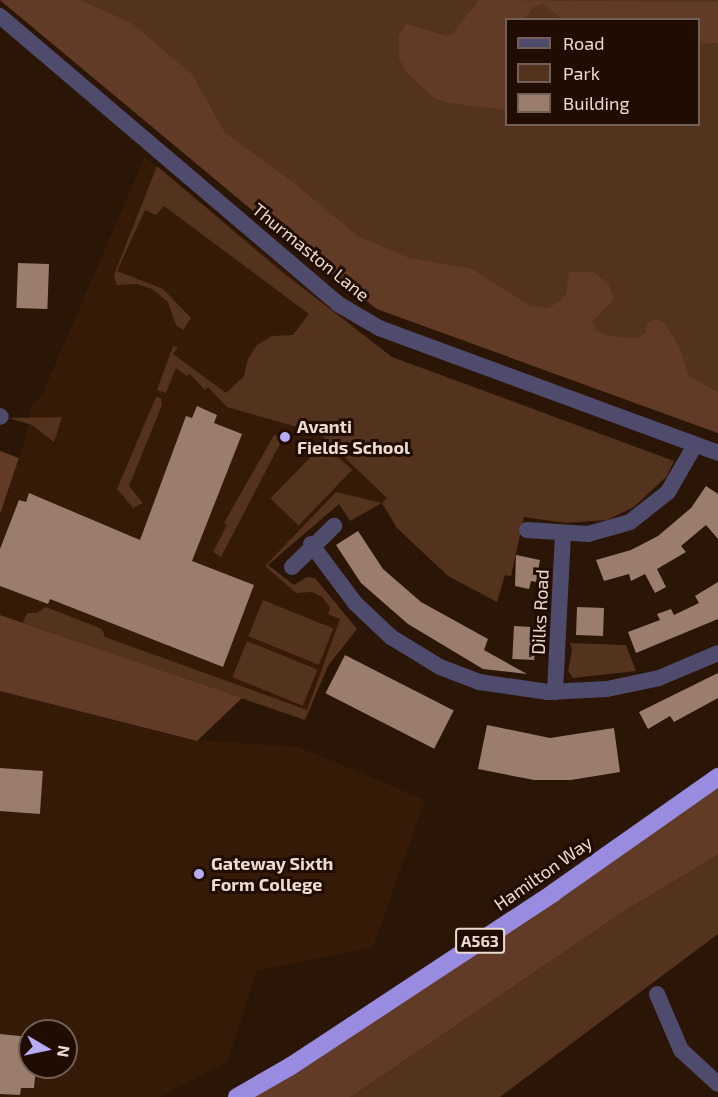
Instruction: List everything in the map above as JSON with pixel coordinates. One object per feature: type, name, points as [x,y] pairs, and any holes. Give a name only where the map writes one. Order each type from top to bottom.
[{"type":"highway","name":"Hamilton Way","points":[[237,1097],[291,1066],[553,893],[718,777]]},
{"type":"street","name":"Thurmaston Lane","points":[[0,16],[338,304],[379,328],[718,453]]},
{"type":"street","points":[[527,530],[563,535],[606,531],[643,514],[677,480],[695,445]]},
{"type":"street","points":[[292,567],[311,544],[334,526]]},
{"type":"street","name":"Dilks Road","points":[[555,692],[563,535]]},
{"type":"street","points":[[311,544],[360,608],[409,650],[479,682],[555,692],[635,684],[718,653]]},
{"type":"street","points":[[657,994],[681,1050],[718,1084]]},
{"type":"shaded area","points":[[0,0],[80,0],[131,23],[192,74],[225,133],[298,186],[356,235],[409,258],[472,269],[530,306],[548,308],[560,301],[566,294],[569,272],[594,272],[609,285],[614,299],[592,322],[597,331],[609,336],[637,338],[646,333],[647,324],[656,319],[663,322],[679,346],[689,376],[718,392],[718,433],[377,309],[281,234]]},
{"type":"shaded area","points":[[479,0],[718,2],[718,43],[700,44],[700,18],[561,18],[543,4],[535,6],[525,18],[505,18],[505,110],[448,103],[434,98],[408,74],[399,59],[399,35],[407,24],[446,36],[453,33]]},
{"type":"shaded area","name":"Avanti Fields School","points":[[145,157],[392,357],[534,408],[546,521],[524,517],[511,576],[505,575],[497,602],[448,576],[397,528],[382,503],[350,521],[339,504],[268,565],[294,585],[307,577],[315,578],[357,629],[328,666],[305,720],[0,615],[0,514],[27,435],[31,405],[42,395]]},
{"type":"shaded area","points":[[0,451],[19,458],[0,514]]},
{"type":"shaded area","points":[[0,615],[242,698],[197,741],[0,691]]},
{"type":"shaded area","name":"Gateway Sixth Form College","points":[[0,691],[186,739],[299,747],[425,800],[373,947],[257,971],[227,1062],[159,1097],[0,1097]]},
{"type":"shaded area","points":[[718,777],[718,855],[623,912],[351,1097],[231,1097]]},
{"type":"green space","points":[[0,0],[718,0],[718,433],[377,309],[281,234]]},
{"type":"green space","points":[[157,166],[282,272],[392,357],[674,461],[667,476],[634,507],[607,520],[566,523],[524,517],[511,576],[505,575],[497,602],[448,576],[397,528],[382,503],[387,498],[319,433],[227,407],[208,387],[205,390],[190,374],[187,376],[176,368],[166,393],[157,390],[173,346],[178,347],[173,354],[226,393],[244,376],[248,359],[257,345],[272,336],[293,335],[309,314],[164,206],[156,215],[145,210],[117,271],[163,289],[191,318],[183,330],[176,325],[168,302],[152,289],[137,284],[117,285],[114,275]]},
{"type":"green space","points":[[156,397],[161,398],[162,405],[129,486],[143,503],[133,508],[117,489]]},
{"type":"green space","points":[[62,417],[54,442],[32,425],[9,418]]},
{"type":"green space","points":[[274,435],[283,438],[221,557],[213,552],[227,525],[224,523]]},
{"type":"green space","points":[[324,443],[352,470],[299,525],[271,498]]},
{"type":"green space","points":[[336,492],[382,503],[350,521],[339,504],[268,565],[294,585],[307,577],[315,578],[357,629],[328,666],[305,720],[23,623],[27,613],[37,613],[46,607],[102,629],[105,637],[307,710],[340,619],[328,614],[330,607],[322,597],[312,592],[296,593],[265,566]]},
{"type":"green space","points":[[263,600],[333,628],[319,665],[248,636]]},
{"type":"green space","points":[[247,641],[317,669],[303,706],[232,677]]},
{"type":"green space","points":[[570,643],[626,645],[636,671],[573,678],[568,671],[572,649]]},
{"type":"green space","points":[[718,855],[718,934],[500,1097],[351,1097],[623,912]]},
{"type":"building","points":[[18,263],[49,264],[47,309],[16,308]]},
{"type":"building","points":[[197,406],[217,415],[214,423],[242,434],[192,561],[254,585],[223,667],[50,599],[48,604],[0,586],[0,549],[19,500],[26,502],[29,493],[140,540],[186,416],[192,418]]},
{"type":"building","points":[[706,486],[718,494],[718,539],[706,525],[681,546],[686,552],[657,569],[666,587],[655,593],[645,574],[631,581],[629,574],[604,581],[596,560],[631,550],[658,536],[691,508]]},
{"type":"building","points":[[358,531],[383,569],[421,602],[488,639],[484,650],[527,674],[483,669],[408,624],[361,583],[336,545]]},
{"type":"building","points":[[516,555],[540,560],[536,582],[531,581],[529,589],[515,586]]},
{"type":"building","points":[[718,582],[718,619],[636,653],[628,632],[660,620],[657,614],[671,609],[674,615],[699,603],[695,596]]},
{"type":"building","points":[[577,607],[604,608],[603,636],[576,635]]},
{"type":"building","points":[[514,626],[536,627],[534,660],[512,659]]},
{"type":"building","points":[[345,655],[454,710],[434,749],[325,693]]},
{"type":"building","points":[[718,673],[718,698],[674,722],[670,716],[648,729],[639,712]]},
{"type":"building","points":[[487,725],[550,738],[614,728],[620,772],[571,780],[534,780],[478,769]]},
{"type":"building","points":[[0,768],[43,771],[40,814],[0,811]]},
{"type":"building","points":[[0,1034],[18,1036],[18,1079],[35,1079],[34,1088],[21,1088],[20,1095],[0,1094]]},
{"type":"place","name":"Avanti Fields School","points":[[285,437]]},
{"type":"place","name":"Gateway Sixth Form College","points":[[199,874]]}]
